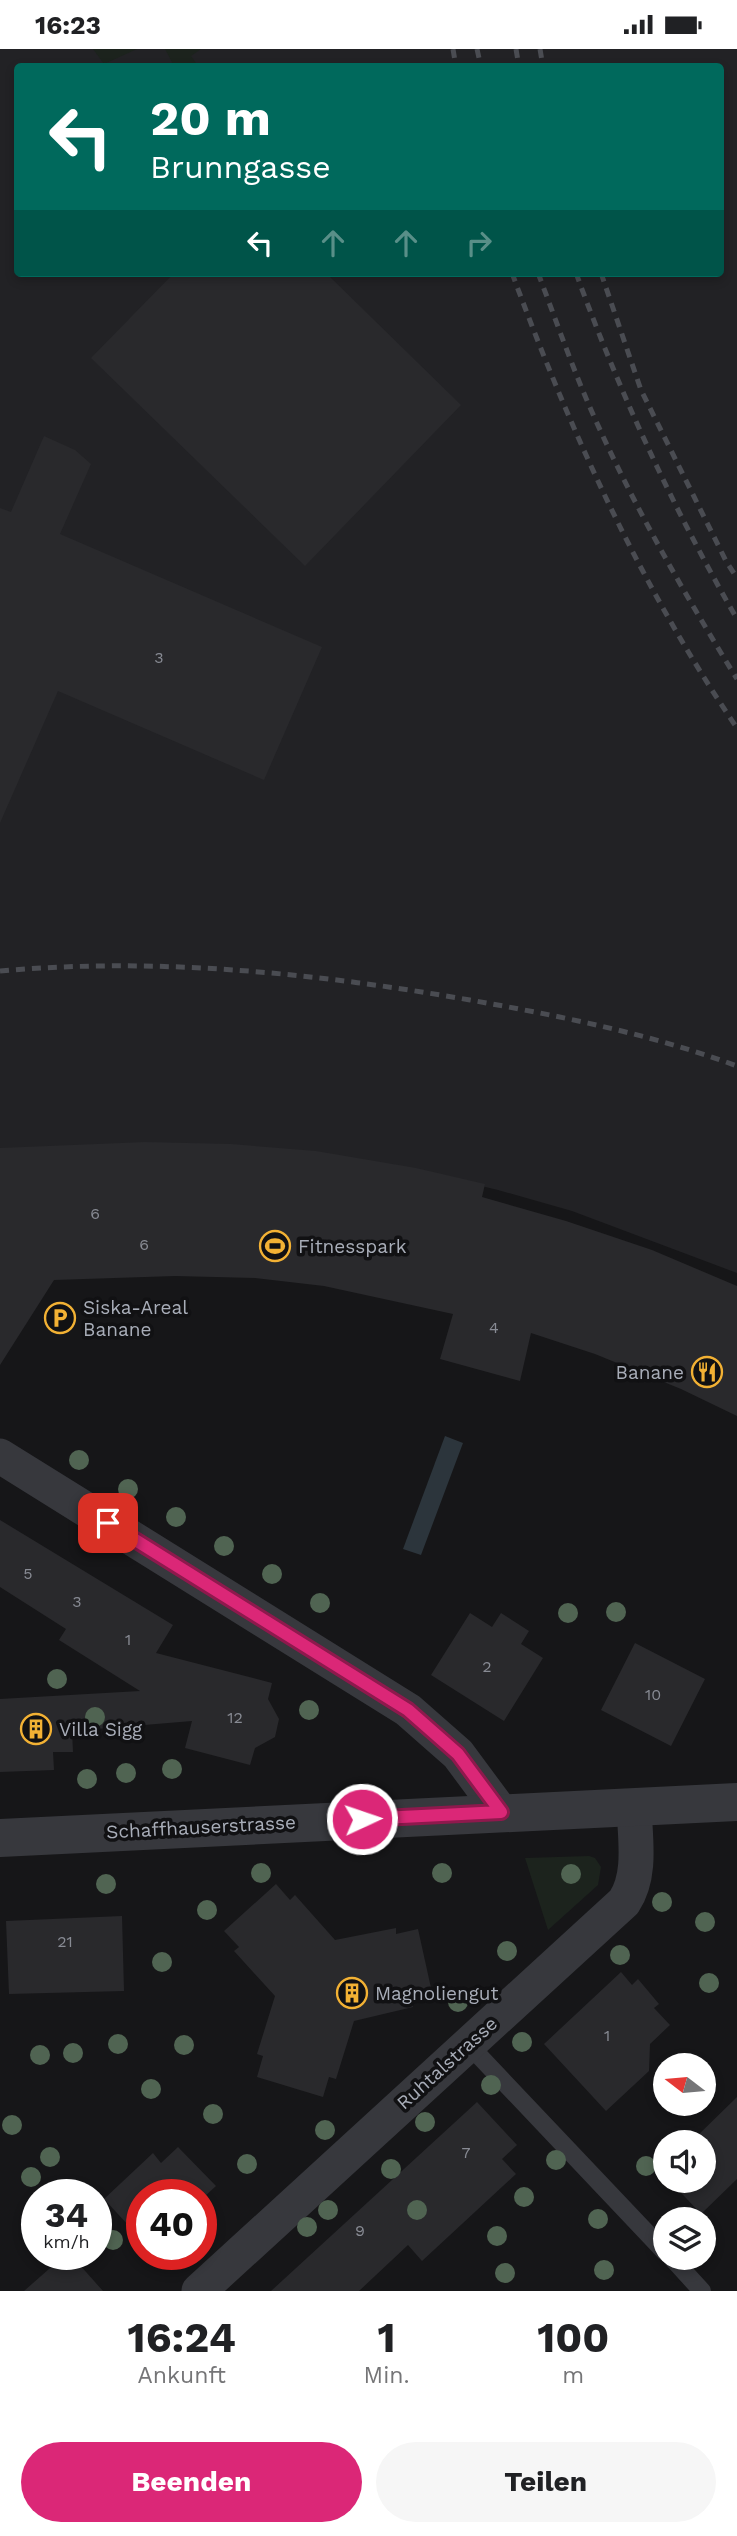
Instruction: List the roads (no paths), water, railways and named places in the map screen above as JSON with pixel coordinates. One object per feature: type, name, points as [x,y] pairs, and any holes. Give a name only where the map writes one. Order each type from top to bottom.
[{"type":"street","points":[[0,1456],[408,1710],[458,1754],[501,1812]]},
{"type":"street","name":"Schaffhauserstrasse","points":[[0,1837],[737,1802]]},
{"type":"street","name":"Ruhtalstrasse","points":[[199,2291],[624,1902],[636,1871],[634,1807]]},
{"type":"lane","points":[[468,2043],[653,2239]]},
{"type":"lane","points":[[683,2270],[702,2291]]},
{"type":"railway","points":[[453,49],[455,63]]},
{"type":"railway","points":[[477,49],[480,63]]},
{"type":"railway","points":[[516,49],[518,63]]},
{"type":"railway","points":[[540,49],[542,63]]},
{"type":"railway","points":[[514,277],[559,392],[611,508],[670,620],[737,728]]},
{"type":"railway","points":[[540,277],[585,395],[624,481],[737,679]]},
{"type":"railway","points":[[578,277],[649,450],[737,619]]},
{"type":"railway","points":[[602,277],[641,390],[737,578]]},
{"type":"railway","points":[[0,971],[59,967],[177,967],[353,982],[571,1019],[672,1044],[737,1066]]},
{"type":"place","name":"Fitnesspark","points":[[275,1246]]},
{"type":"place","name":"Siska-Areal Banane","points":[[60,1318]]},
{"type":"place","name":"Banane","points":[[707,1372]]},
{"type":"place","name":"Villa Sigg","points":[[36,1729]]},
{"type":"place","name":"Magnoliengut","points":[[352,1993]]}]
